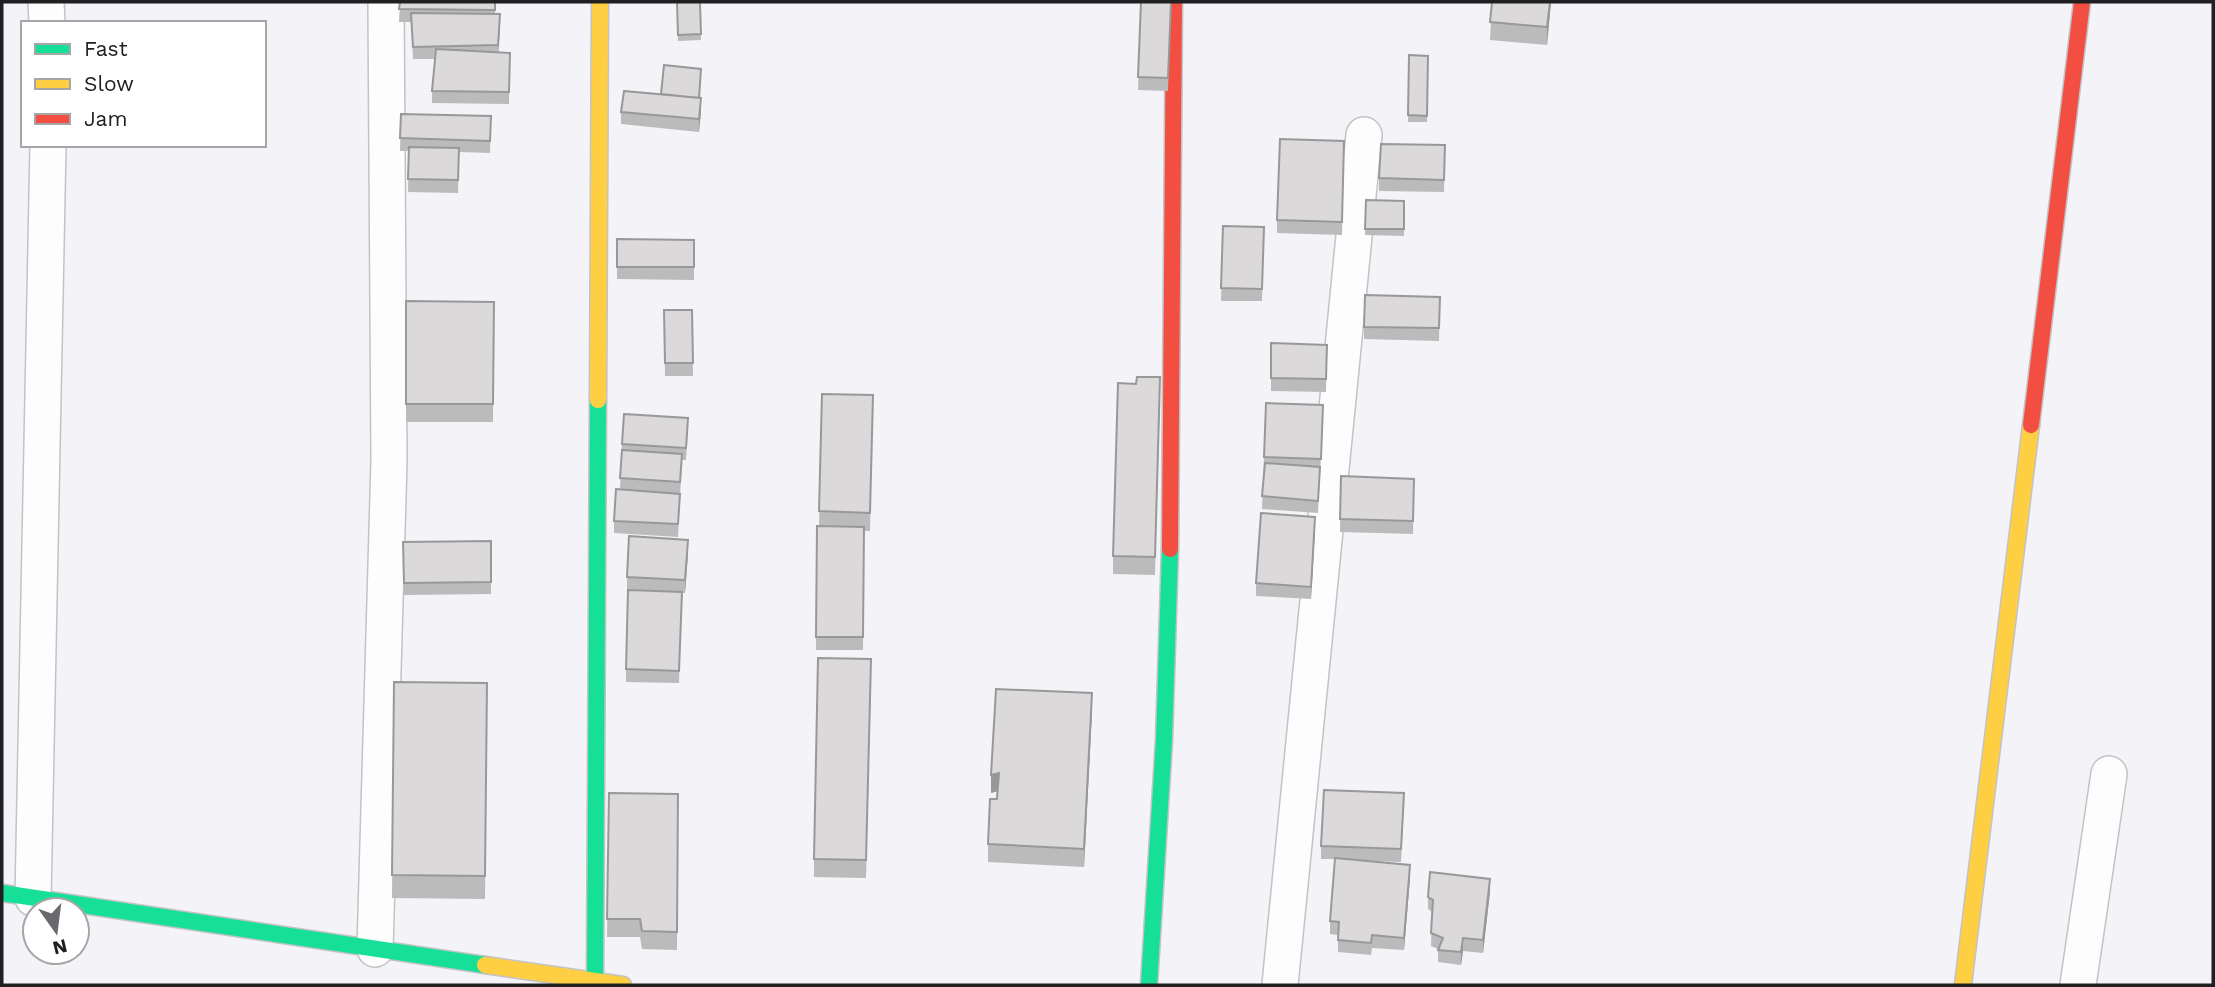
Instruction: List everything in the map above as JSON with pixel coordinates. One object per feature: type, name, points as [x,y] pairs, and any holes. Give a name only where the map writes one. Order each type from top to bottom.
[{"type":"street","points":[[47,2],[47,21]]},
{"type":"street","points":[[375,949],[389,461],[386,2]]},
{"type":"street","points":[[595,981],[600,2]]},
{"type":"street","points":[[1149,985],[1166,734],[1175,352],[1174,2]]},
{"type":"street","points":[[1963,985],[2082,2]]},
{"type":"street","points":[[1280,985],[1364,135]]},
{"type":"street","points":[[48,147],[17,896],[623,985]]},
{"type":"street","points":[[2078,985],[2109,774]]},
{"type":"building","points":[[400,2],[495,2],[495,10],[399,9]]},
{"type":"building","points":[[677,2],[700,2],[701,34],[678,35]]},
{"type":"building","points":[[1141,2],[1171,2],[1168,78],[1138,77]]},
{"type":"building","points":[[1492,2],[1550,2],[1547,27],[1490,22]]},
{"type":"building","points":[[411,13],[500,14],[498,45],[413,47]]},
{"type":"building","points":[[436,49],[510,53],[509,92],[432,91]]},
{"type":"building","points":[[1409,55],[1428,56],[1427,116],[1408,115]]},
{"type":"building","points":[[664,65],[701,69],[699,98],[661,94]]},
{"type":"building","points":[[624,91],[701,98],[699,119],[621,112]]},
{"type":"building","points":[[401,114],[491,116],[490,141],[400,138]]},
{"type":"building","points":[[1280,139],[1344,141],[1342,222],[1277,220]]},
{"type":"building","points":[[1381,144],[1445,145],[1444,180],[1379,178]]},
{"type":"building","points":[[409,147],[459,148],[458,180],[408,179]]},
{"type":"building","points":[[1366,200],[1404,201],[1404,229],[1365,229]]},
{"type":"building","points":[[1223,226],[1264,227],[1262,289],[1221,288]]},
{"type":"building","points":[[617,239],[694,240],[694,267],[617,267]]},
{"type":"building","points":[[1365,295],[1440,297],[1439,328],[1364,327]]},
{"type":"building","points":[[406,301],[494,302],[493,404],[406,404]]},
{"type":"building","points":[[664,310],[692,310],[693,363],[665,363]]},
{"type":"building","points":[[1271,343],[1327,345],[1326,379],[1271,378]]},
{"type":"building","points":[[1137,377],[1160,377],[1155,557],[1113,556],[1118,383],[1136,384]]},
{"type":"building","points":[[822,394],[873,395],[870,513],[819,511]]},
{"type":"building","points":[[1266,403],[1323,405],[1321,459],[1264,457]]},
{"type":"building","points":[[624,414],[688,418],[686,448],[622,444]]},
{"type":"building","points":[[622,450],[682,454],[680,482],[620,478]]},
{"type":"building","points":[[1265,463],[1320,467],[1318,501],[1262,496]]},
{"type":"building","points":[[1341,476],[1414,479],[1413,521],[1340,519]]},
{"type":"building","points":[[616,489],[680,494],[678,524],[614,521]]},
{"type":"building","points":[[1261,513],[1315,517],[1311,587],[1256,583]]},
{"type":"building","points":[[817,526],[864,527],[863,637],[816,637]]},
{"type":"building","points":[[629,536],[688,540],[685,580],[627,577]]},
{"type":"building","points":[[491,541],[491,582],[404,583],[403,542]]},
{"type":"building","points":[[628,590],[682,592],[679,671],[626,669]]},
{"type":"building","points":[[818,658],[871,659],[866,860],[814,859]]},
{"type":"building","points":[[394,682],[487,683],[485,876],[392,875]]},
{"type":"building","points":[[996,689],[1092,693],[1084,849],[988,844],[990,799],[997,799],[999,773],[991,775]]},
{"type":"building","points":[[1324,790],[1404,793],[1401,849],[1321,846]]},
{"type":"building","points":[[609,793],[678,794],[677,932],[642,931],[640,919],[607,919]]},
{"type":"building","points":[[1335,858],[1410,865],[1404,938],[1372,935],[1371,943],[1338,940],[1339,922],[1330,921]]},
{"type":"building","points":[[1430,872],[1490,879],[1483,940],[1463,938],[1461,952],[1438,950],[1443,938],[1431,933],[1433,900],[1428,897]]},
{"type":"traffic: fast","points":[[595,981],[598,400]]},
{"type":"traffic: fast","points":[[1149,985],[1164,740],[1170,549]]},
{"type":"traffic: fast","points":[[2,893],[485,965]]},
{"type":"traffic: slow","points":[[598,400],[600,2]]},
{"type":"traffic: slow","points":[[1963,985],[2031,425]]},
{"type":"traffic: slow","points":[[485,965],[623,985]]},
{"type":"traffic: jam","points":[[1170,549],[1174,2]]},
{"type":"traffic: jam","points":[[2031,425],[2082,2]]}]
